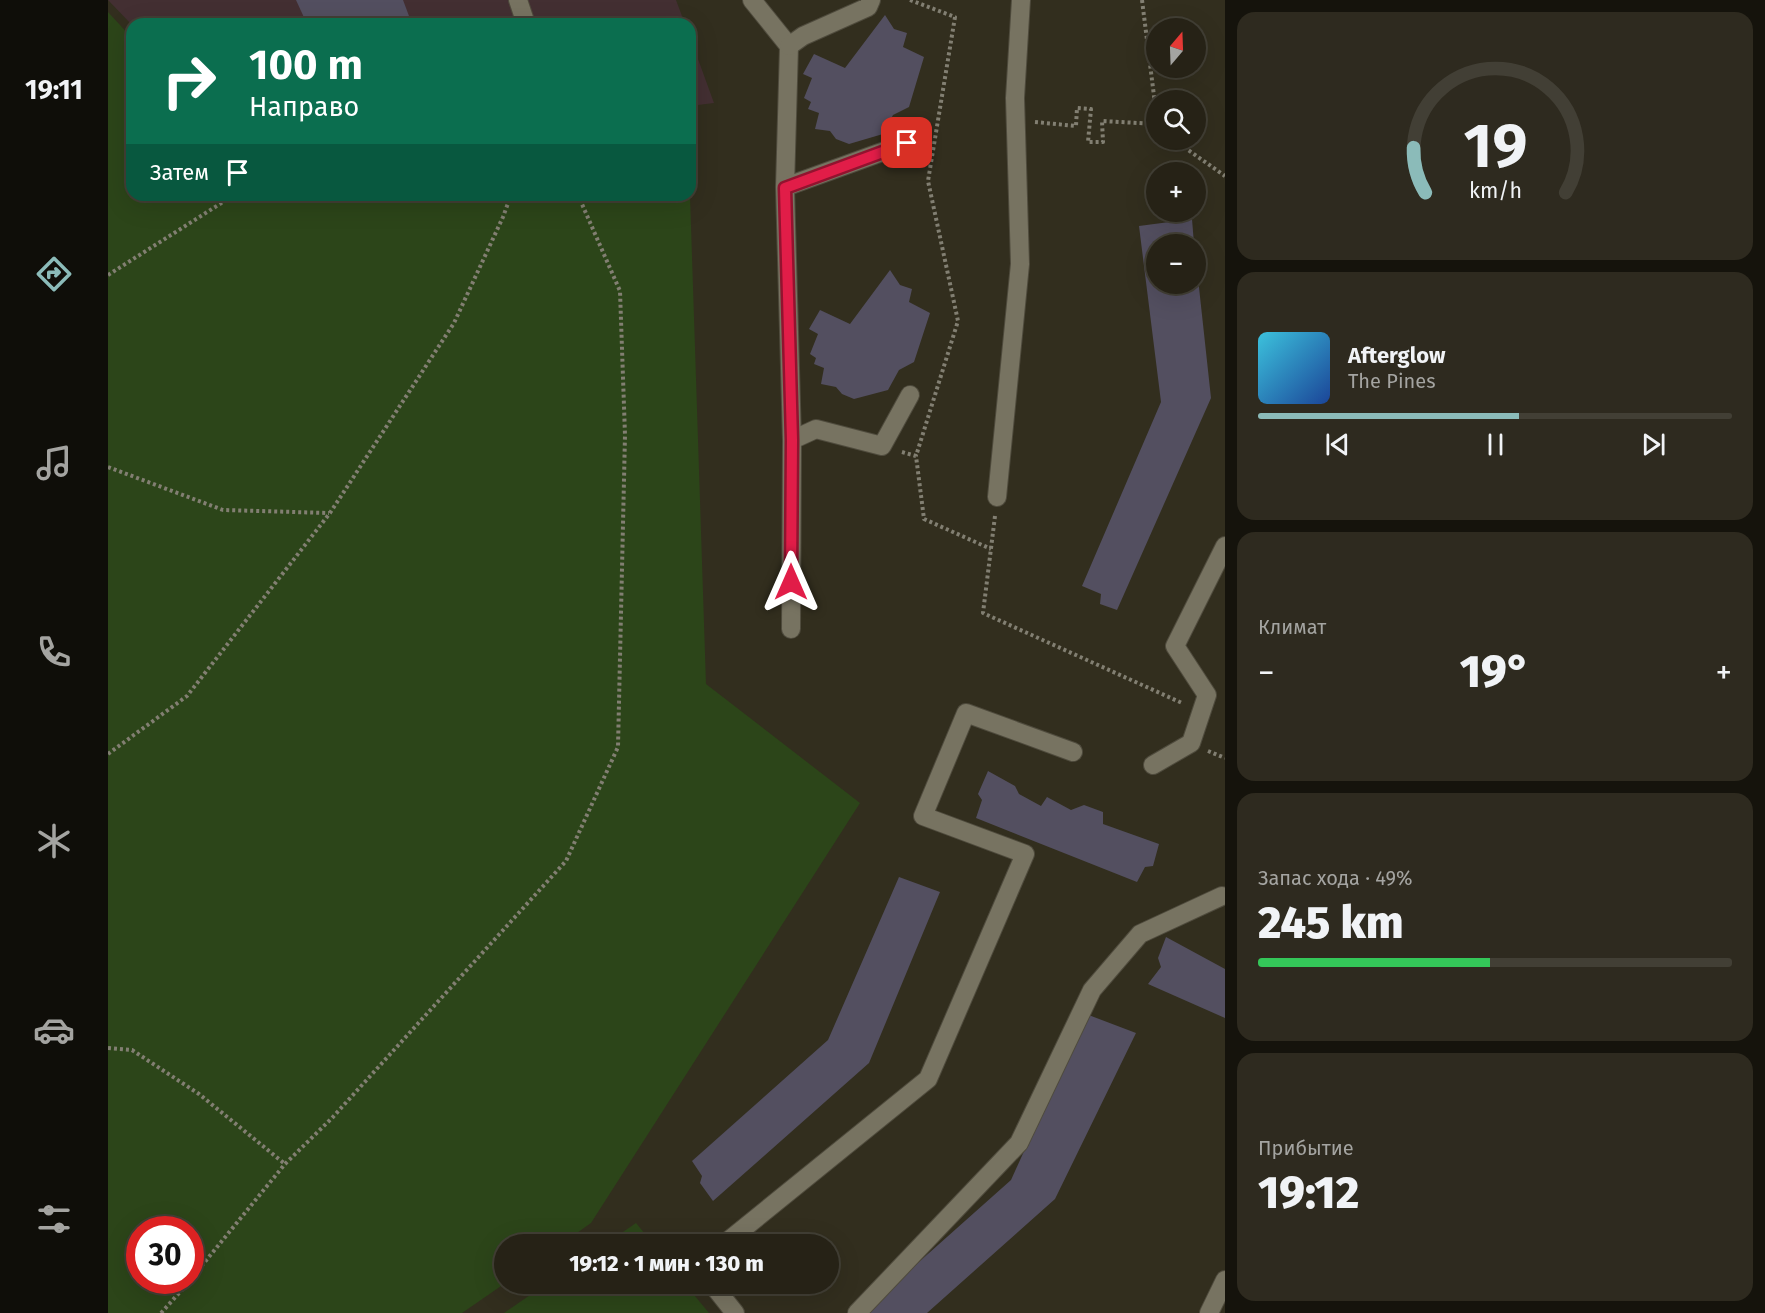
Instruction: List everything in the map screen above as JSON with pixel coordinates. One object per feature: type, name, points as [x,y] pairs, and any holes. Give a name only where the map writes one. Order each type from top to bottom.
[{"type":"street","points":[[519,0],[524,18]]},
{"type":"street","points":[[752,0],[789,46],[785,188],[792,440],[791,629]]},
{"type":"street","points":[[789,46],[803,36],[868,7],[871,0]]},
{"type":"street","points":[[997,497],[1020,264],[1016,98],[1021,0]]},
{"type":"street","points":[[785,188],[907,143]]},
{"type":"street","points":[[792,440],[816,429],[882,446],[910,395]]},
{"type":"street","points":[[1153,765],[1191,743],[1207,695],[1175,646],[1225,546]]},
{"type":"street","points":[[737,1234],[928,1079],[1025,854],[923,816],[966,713],[1072,752]]},
{"type":"street","points":[[857,1313],[1018,1143],[1092,990],[1140,934],[1222,896]]},
{"type":"street","points":[[1209,1313],[1225,1280]]},
{"type":"street","points":[[720,1294],[735,1313]]},
{"type":"path","points":[[910,0],[955,17],[928,181],[958,321],[916,456],[924,519],[992,549]]},
{"type":"path","points":[[1142,0],[1153,90]]},
{"type":"path","points":[[1016,120],[1076,126],[1077,108],[1091,109],[1089,142],[1103,142],[1102,120],[1146,123]]},
{"type":"path","points":[[1188,150],[1225,176]]},
{"type":"path","points":[[108,275],[225,201]]},
{"type":"path","points":[[108,754],[187,696],[330,513],[454,323],[509,201]]},
{"type":"path","points":[[204,1263],[285,1164],[332,1118],[566,861],[618,747],[625,435],[620,291],[581,201]]},
{"type":"path","points":[[882,446],[916,456]]},
{"type":"path","points":[[108,467],[223,510],[330,513]]},
{"type":"path","points":[[997,497],[983,613],[1201,712]]},
{"type":"path","points":[[108,1048],[132,1050],[199,1094],[285,1164]]},
{"type":"path","points":[[161,1313],[178,1294]]},
{"type":"shaded area","points":[[108,0],[676,0],[683,18],[126,18]]},
{"type":"shaded area","points":[[696,54],[714,103],[696,105]]},
{"type":"green space","points":[[108,12],[126,32],[126,201],[690,201],[706,684],[860,803],[591,1223],[576,1234],[494,1234],[494,1291],[462,1313],[108,1313]]},
{"type":"green space","points":[[636,1223],[645,1234],[620,1234]]},
{"type":"green space","points":[[532,1294],[693,1294],[709,1313],[504,1313]]},
{"type":"building","points":[[296,0],[403,0],[410,18],[304,18]]},
{"type":"building","points":[[885,15],[894,29],[907,33],[903,47],[924,57],[909,107],[893,115],[883,134],[849,144],[836,139],[830,131],[815,129],[819,113],[808,109],[811,102],[804,98],[812,78],[803,74],[814,54],[845,68]]},
{"type":"building","points":[[1192,222],[1193,234],[1146,234],[1146,282],[1139,226]]},
{"type":"building","points":[[890,270],[900,285],[912,289],[909,302],[930,313],[914,362],[899,370],[888,390],[854,399],[842,394],[836,387],[821,384],[824,368],[814,364],[816,358],[810,354],[818,334],[809,329],[820,310],[850,324]]},
{"type":"building","points":[[1148,294],[1200,294],[1211,398],[1117,610],[1100,604],[1101,594],[1082,586],[1161,402]]},
{"type":"building","points":[[988,771],[1015,786],[1019,794],[1041,806],[1047,797],[1071,810],[1084,805],[1103,812],[1103,824],[1159,844],[1153,866],[1145,867],[1137,882],[976,818],[982,800],[978,794]]},
{"type":"building","points":[[899,877],[940,892],[869,1063],[713,1201],[700,1183],[702,1176],[692,1161],[828,1040]]},
{"type":"building","points":[[1166,937],[1225,969],[1225,1018],[1148,984],[1161,967],[1158,958]]},
{"type":"building","points":[[1086,1014],[1136,1033],[1055,1199],[927,1313],[868,1313],[865,1310],[1011,1180]]},
{"type":"route","points":[[791,582],[792,440],[785,188],[907,143]]}]
